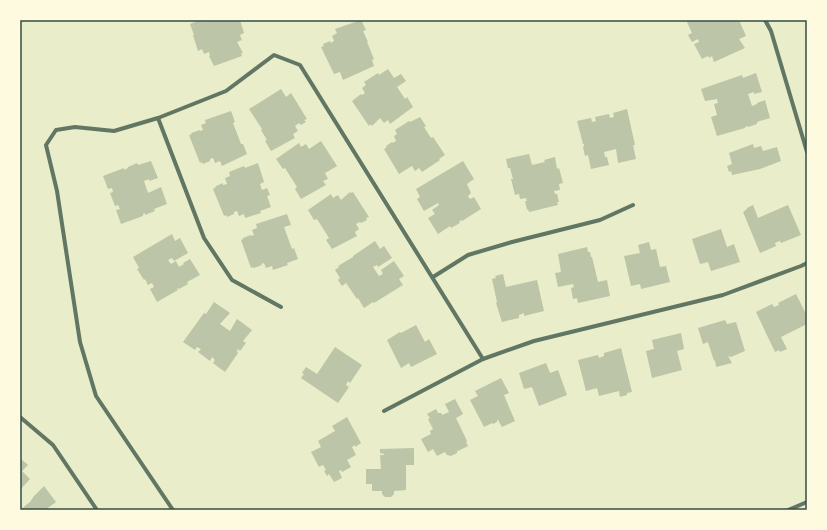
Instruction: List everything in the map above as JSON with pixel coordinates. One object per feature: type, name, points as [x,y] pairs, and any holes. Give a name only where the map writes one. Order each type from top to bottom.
[{"type":"street","points":[[765,20],[771,31],[807,152]]},
{"type":"street","points":[[173,510],[96,396],[80,342],[57,191],[46,145],[56,130],[75,126],[114,131],[158,118],[226,91],[274,55],[300,65],[483,359]]},
{"type":"street","points":[[158,118],[204,238],[232,280],[281,307]]},
{"type":"street","points":[[433,277],[468,255],[512,242],[600,220],[633,204]]},
{"type":"street","points":[[384,411],[483,359],[534,341],[723,295],[807,263]]},
{"type":"street","points":[[20,416],[53,445],[97,510]]},
{"type":"street","points":[[788,510],[807,502]]},
{"type":"building","points":[[200,20],[202,22],[207,20],[240,20],[244,33],[240,35],[242,40],[237,42],[243,53],[241,53],[242,56],[214,66],[209,56],[209,52],[204,54],[202,49],[198,51],[193,35],[190,24]]},
{"type":"building","points":[[361,20],[366,30],[363,31],[374,59],[372,60],[374,66],[343,80],[340,72],[334,74],[321,47],[324,46],[323,44],[334,41],[332,36],[337,33],[335,29]]},
{"type":"building","points":[[691,20],[739,20],[746,36],[739,39],[745,48],[714,62],[712,56],[702,59],[694,44],[699,42],[698,39],[692,42],[688,35],[692,33],[687,22]]},
{"type":"building","points":[[388,69],[394,78],[401,74],[406,81],[397,87],[405,99],[407,97],[413,107],[390,124],[388,120],[384,123],[380,118],[372,126],[371,124],[369,126],[352,101],[361,94],[362,95],[365,93],[362,88],[366,85],[364,82],[378,73],[379,75]]},
{"type":"building","points":[[756,73],[762,92],[748,94],[752,106],[765,100],[770,118],[757,122],[757,124],[717,136],[711,117],[717,115],[714,104],[718,103],[717,99],[705,101],[701,89],[742,75],[743,78]]},
{"type":"building","points":[[281,89],[286,97],[291,93],[307,119],[304,120],[306,122],[301,125],[299,123],[295,126],[298,131],[293,134],[295,138],[271,151],[265,141],[267,140],[261,130],[262,129],[249,109]]},
{"type":"building","points":[[627,109],[635,145],[633,145],[636,159],[618,163],[616,149],[604,152],[609,165],[591,169],[588,155],[585,156],[583,147],[584,144],[577,121],[591,118],[592,122],[596,121],[595,117],[609,114],[610,118],[614,117],[613,113]]},
{"type":"building","points":[[231,111],[235,122],[233,123],[241,144],[243,144],[247,154],[222,166],[220,161],[215,163],[213,158],[203,164],[202,162],[200,163],[189,135],[192,134],[191,133],[203,130],[201,125],[206,123],[205,120]]},
{"type":"building","points":[[420,117],[431,138],[433,137],[445,155],[422,172],[419,168],[415,171],[412,166],[399,174],[384,149],[392,142],[393,143],[396,141],[394,136],[397,134],[395,130],[409,121],[410,122]]},
{"type":"building","points":[[321,141],[337,166],[325,173],[328,179],[323,181],[326,185],[301,199],[295,189],[297,187],[285,168],[283,169],[276,159],[299,143],[301,147],[306,144],[309,149]]},
{"type":"building","points":[[753,144],[754,148],[761,146],[763,151],[777,147],[781,161],[760,169],[732,175],[727,166],[732,164],[729,153]]},
{"type":"building","points":[[529,154],[532,165],[545,162],[544,160],[555,157],[557,169],[559,168],[563,183],[559,184],[560,190],[554,191],[555,194],[557,194],[559,202],[557,202],[558,205],[529,212],[525,201],[527,201],[526,198],[520,199],[519,194],[515,195],[511,179],[513,179],[506,159]]},
{"type":"building","points":[[151,161],[158,178],[144,181],[148,193],[161,187],[167,204],[154,209],[155,211],[145,215],[145,213],[143,216],[121,224],[116,210],[120,209],[118,205],[115,206],[110,193],[113,192],[112,188],[108,189],[103,176],[124,168],[124,170],[137,163],[138,165]]},
{"type":"building","points":[[463,161],[474,179],[467,184],[471,193],[468,196],[470,199],[474,197],[481,209],[462,221],[461,220],[459,222],[460,223],[451,228],[450,226],[438,234],[428,218],[435,214],[432,210],[439,205],[438,203],[424,211],[417,199],[420,197],[416,189]]},
{"type":"building","points":[[258,163],[264,182],[260,184],[262,190],[267,188],[270,195],[267,196],[271,207],[260,211],[261,213],[245,218],[244,214],[239,216],[237,211],[227,217],[226,215],[224,216],[213,189],[223,183],[223,185],[227,184],[225,178],[230,176],[229,172],[244,166],[245,168]]},
{"type":"building","points":[[350,192],[353,192],[369,217],[366,218],[367,220],[356,224],[359,229],[355,232],[357,236],[332,249],[326,240],[329,238],[317,219],[314,220],[308,210],[331,194],[333,198],[338,195],[341,200]]},
{"type":"building","points":[[753,205],[758,218],[788,205],[801,235],[781,243],[780,241],[775,243],[776,246],[760,253],[743,212]]},
{"type":"building","points":[[287,214],[291,225],[284,227],[292,249],[294,248],[298,259],[287,263],[288,265],[273,270],[272,266],[266,268],[264,263],[251,268],[241,240],[254,235],[252,230],[257,228],[256,224]]},
{"type":"building","points":[[721,229],[727,247],[734,244],[740,262],[711,271],[708,262],[700,264],[692,239]]},
{"type":"building","points":[[172,234],[175,241],[180,238],[188,253],[174,261],[172,258],[168,260],[171,264],[176,261],[179,267],[190,259],[200,275],[187,282],[188,284],[157,302],[150,289],[154,287],[152,283],[148,285],[145,279],[144,280],[137,269],[139,268],[133,257]]},
{"type":"building","points":[[375,241],[380,249],[384,246],[392,258],[378,267],[377,265],[373,267],[379,276],[383,274],[381,270],[394,261],[404,276],[399,279],[403,285],[364,308],[346,283],[342,286],[338,280],[340,278],[335,270],[339,267],[338,266]]},
{"type":"building","points":[[649,242],[651,250],[656,249],[660,267],[666,266],[670,282],[641,289],[640,284],[631,286],[624,256],[640,253],[638,245]]},
{"type":"building","points":[[587,247],[588,252],[590,252],[592,257],[598,282],[607,280],[610,296],[578,303],[577,298],[573,299],[571,288],[574,287],[573,284],[558,287],[555,273],[561,272],[558,254]]},
{"type":"building","points":[[503,274],[506,287],[537,280],[544,311],[524,316],[524,313],[519,315],[519,318],[502,322],[496,303],[492,279],[496,278],[495,276]]},
{"type":"building","points":[[796,294],[807,316],[807,324],[781,337],[787,349],[780,352],[779,350],[775,352],[756,312],[772,304],[774,307],[779,305],[778,303]]},
{"type":"building","points":[[214,302],[230,313],[220,324],[230,331],[237,319],[252,330],[243,341],[246,343],[240,351],[238,349],[238,353],[225,372],[213,363],[215,360],[212,357],[210,361],[198,352],[201,349],[197,347],[195,350],[183,342]]},
{"type":"building","points":[[725,320],[727,324],[736,322],[745,351],[731,357],[728,356],[732,363],[716,367],[708,342],[703,344],[698,328]]},
{"type":"building","points":[[416,325],[425,342],[429,339],[437,354],[411,367],[409,363],[401,368],[387,340]]},
{"type":"building","points":[[681,333],[684,349],[677,351],[682,370],[652,378],[646,351],[654,349],[652,340]]},
{"type":"building","points":[[335,347],[362,365],[350,383],[348,381],[346,385],[349,387],[338,403],[301,378],[306,367],[317,374]]},
{"type":"building","points":[[621,348],[632,392],[620,397],[619,391],[599,396],[597,388],[586,391],[578,360],[598,355],[599,358],[604,356],[604,353]]},
{"type":"building","points":[[546,363],[550,373],[558,370],[567,395],[539,406],[532,387],[524,389],[519,373]]},
{"type":"building","points":[[501,378],[509,393],[504,395],[515,421],[502,427],[497,420],[497,422],[484,427],[470,400],[478,396],[475,391]]},
{"type":"building","points":[[455,399],[463,414],[456,418],[468,446],[458,451],[458,449],[457,453],[451,456],[447,455],[445,452],[437,456],[433,449],[428,452],[421,439],[431,434],[430,431],[433,429],[428,419],[430,418],[427,414],[436,409],[438,413],[441,413],[442,415],[449,412],[445,404]]},
{"type":"building","points":[[347,417],[361,443],[355,447],[355,445],[352,447],[356,455],[347,460],[351,467],[342,472],[341,470],[339,471],[342,478],[334,482],[329,474],[327,476],[323,465],[319,467],[311,452],[321,447],[318,441],[335,431],[332,426]]},
{"type":"building","points":[[414,448],[414,465],[406,465],[406,490],[394,491],[394,494],[391,497],[385,497],[382,494],[382,491],[372,491],[372,484],[366,484],[366,469],[381,469],[380,455],[384,454],[380,453],[380,449]]},
{"type":"building","points":[[20,458],[28,465],[22,471],[30,479],[20,490]]},
{"type":"building","points":[[44,486],[56,502],[45,510],[20,510],[30,502]]}]
